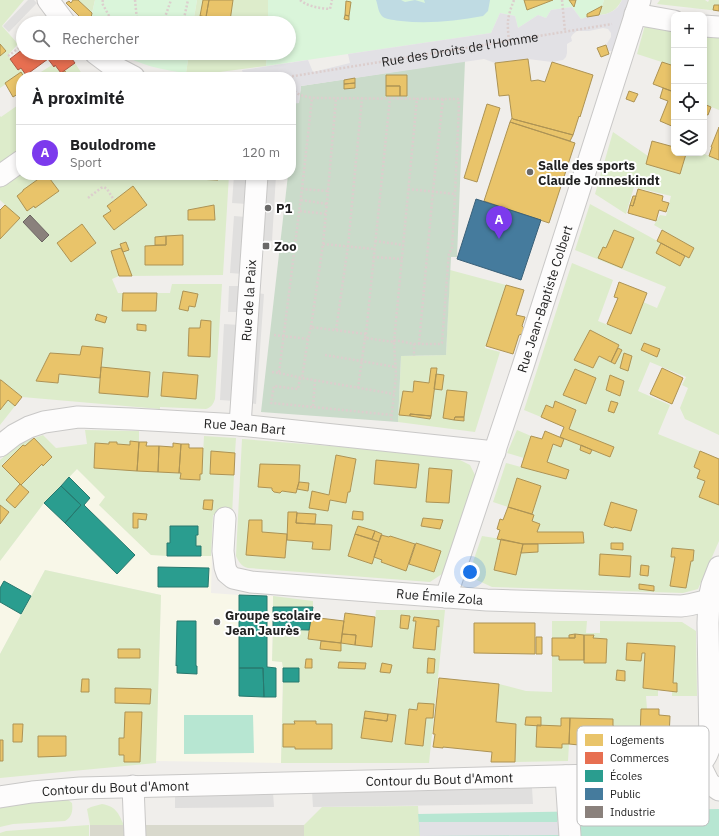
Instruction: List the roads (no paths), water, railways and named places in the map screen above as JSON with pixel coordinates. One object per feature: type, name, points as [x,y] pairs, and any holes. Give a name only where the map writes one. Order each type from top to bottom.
[{"type":"street","points":[[48,0],[61,16]]},
{"type":"street","points":[[636,11],[671,20]]},
{"type":"street","name":"Rue Jean-Baptiste Colbert","points":[[446,597],[523,366],[636,11]]},
{"type":"street","points":[[707,26],[719,27]]},
{"type":"street","points":[[104,60],[122,72]]},
{"type":"street","points":[[0,176],[16,165]]},
{"type":"street","name":"Rue de la Paix","points":[[240,425],[257,180]]},
{"type":"street","name":"Rue Jean Bart","points":[[0,446],[14,435],[29,427],[44,422],[78,418],[132,419],[240,425],[495,452]]},
{"type":"street","name":"Rue Émile Zola","points":[[225,518],[224,564],[228,573],[233,578],[251,582],[510,601],[681,606],[714,599]]},
{"type":"street","points":[[709,749],[708,623],[714,599],[712,585],[719,567]]},
{"type":"street","points":[[566,776],[570,836]]},
{"type":"street","name":"Contour du Bout d'Amont","points":[[0,796],[69,788],[577,776]]},
{"type":"street","points":[[709,783],[719,790]]},
{"type":"street","points":[[133,786],[135,836]]},
{"type":"water","points":[[376,0],[401,0],[405,2],[415,0],[425,3],[424,0],[490,0],[488,11],[483,16],[452,21],[421,22],[401,21],[385,18],[378,9]]},
{"type":"place","name":"Salle des sports Claude Jonneskindt","points":[[530,172]]},
{"type":"place","name":"P1","points":[[268,208]]},
{"type":"place","name":"Boulodrome","points":[[499,239]]},
{"type":"place","name":"Zoo","points":[[266,246]]},
{"type":"place","name":"Groupe scolaire Jean Jaurès","points":[[217,622]]}]
